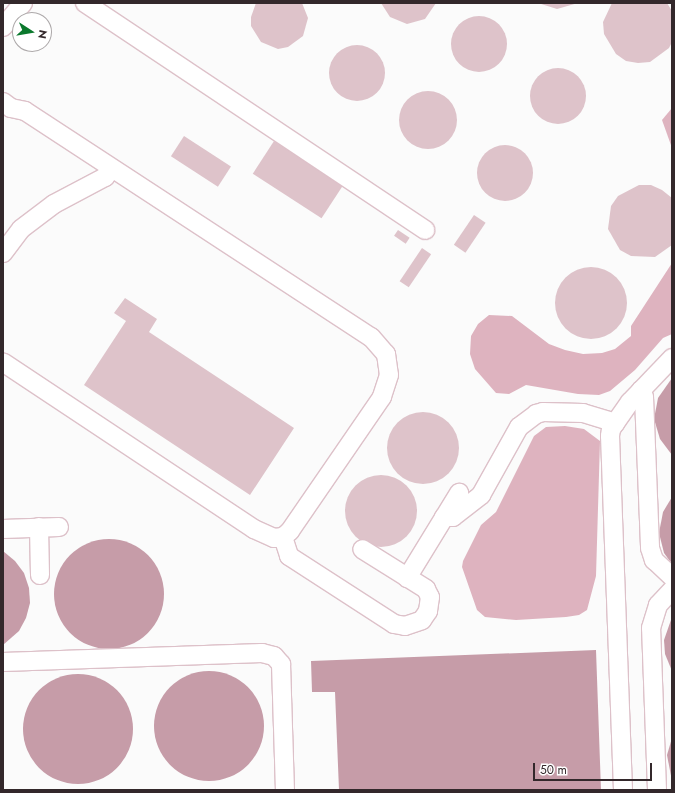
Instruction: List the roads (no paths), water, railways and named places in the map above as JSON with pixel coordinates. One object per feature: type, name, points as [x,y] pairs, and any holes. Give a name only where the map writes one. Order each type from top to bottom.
[{"type":"lane","points":[[3,27],[22,3]]},
{"type":"lane","points":[[85,3],[425,230]]},
{"type":"lane","points":[[3,102],[11,108],[25,111],[111,169],[371,336],[386,354],[389,375],[382,397],[290,531],[283,537],[274,538],[254,529],[3,362]]},
{"type":"lane","points":[[3,253],[21,229],[54,204],[105,178],[111,169]]},
{"type":"lane","points":[[623,790],[610,436],[615,423],[641,390],[672,358]]},
{"type":"lane","points":[[641,390],[644,397],[650,548],[654,560],[672,577]]},
{"type":"lane","points":[[444,517],[453,517],[480,495],[519,427],[536,414],[543,412],[582,413],[615,423]]},
{"type":"lane","points":[[407,578],[458,493]]},
{"type":"lane","points":[[3,529],[59,527]]},
{"type":"lane","points":[[40,528],[40,575]]},
{"type":"lane","points":[[283,537],[289,556],[394,624],[405,626],[422,620],[428,611],[430,597],[426,589],[362,549]]},
{"type":"lane","points":[[657,790],[651,628],[658,605],[672,590]]},
{"type":"lane","points":[[3,662],[262,653],[274,656],[281,664],[285,790]]}]
